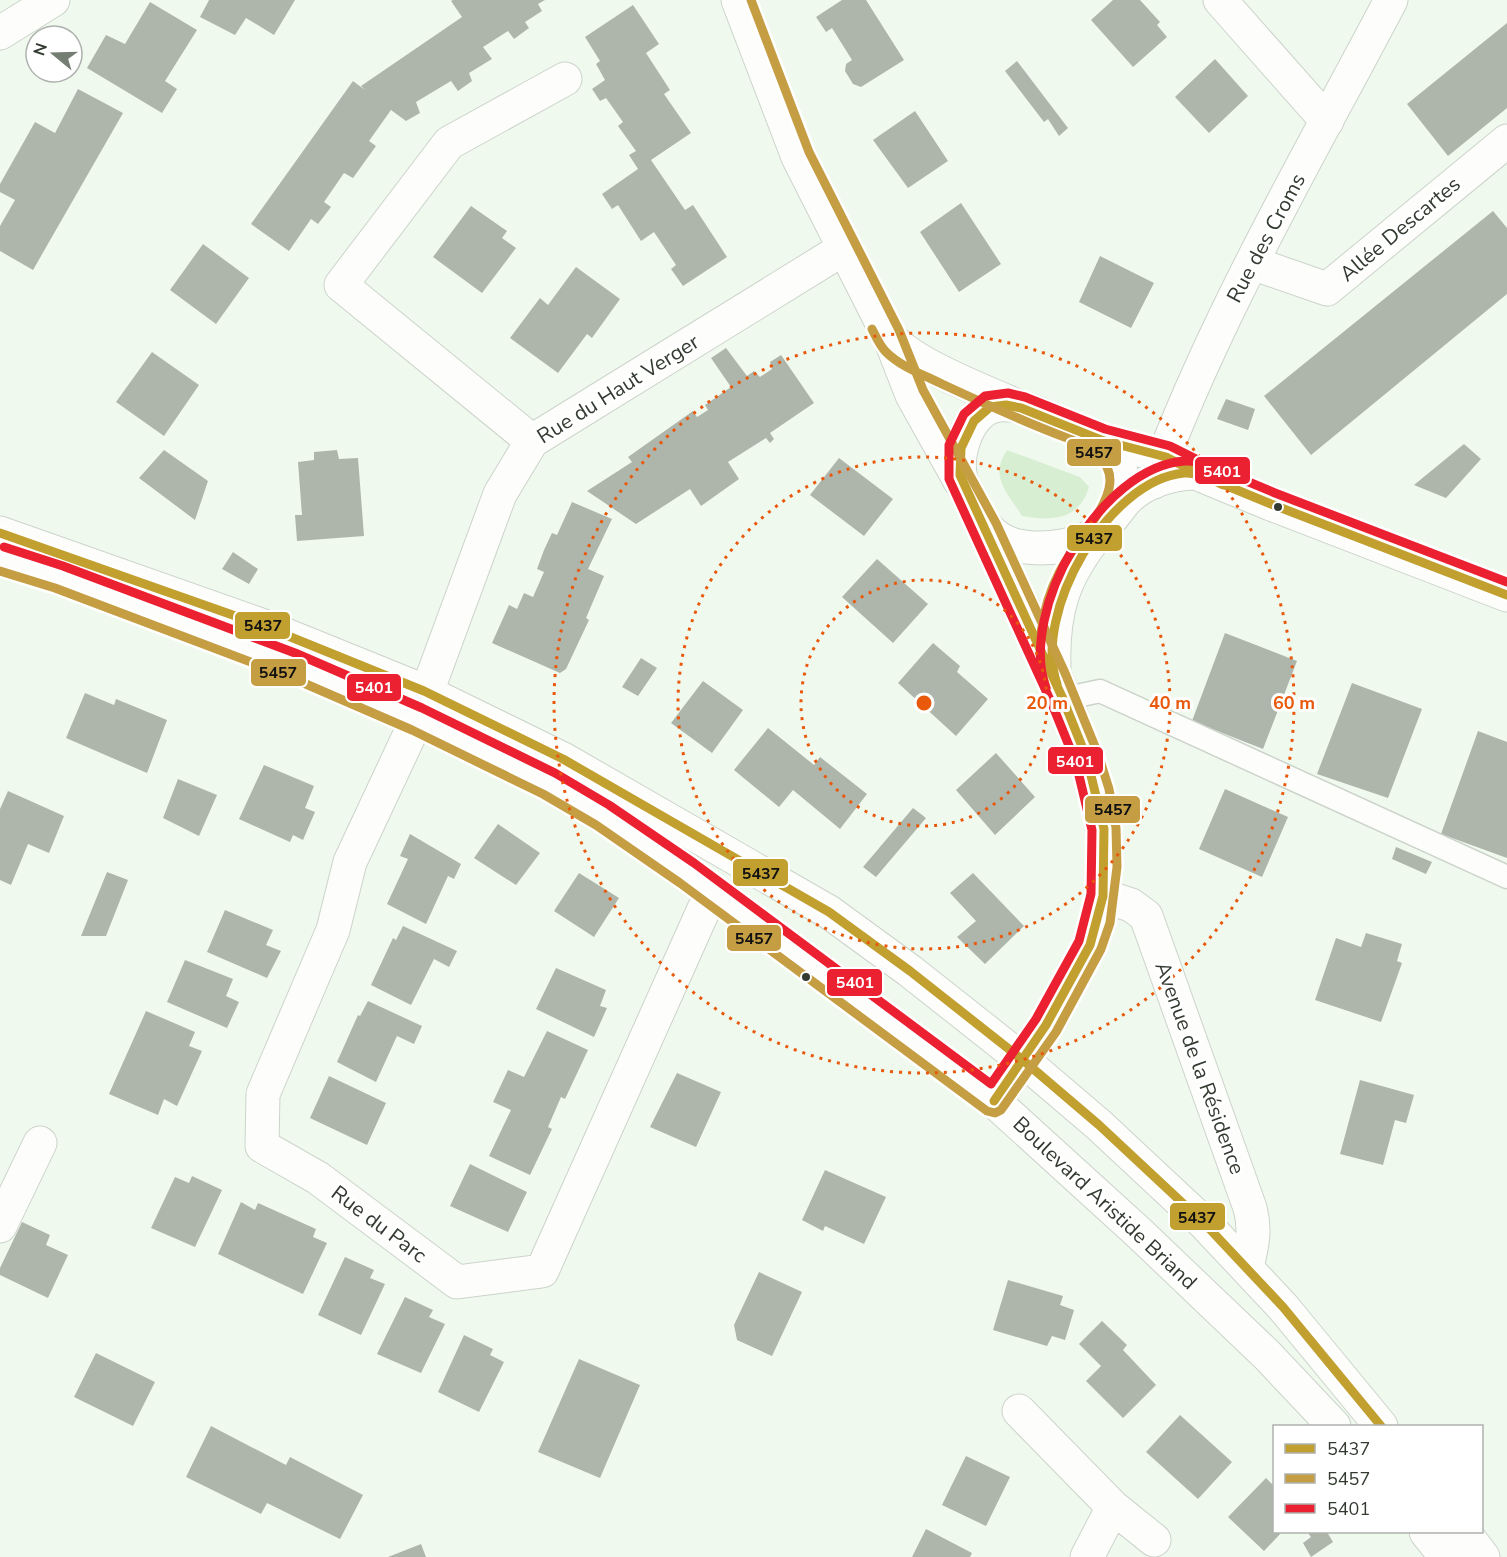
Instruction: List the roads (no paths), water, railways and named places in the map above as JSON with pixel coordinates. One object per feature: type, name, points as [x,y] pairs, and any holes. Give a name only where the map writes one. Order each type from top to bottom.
[{"type":"street","points":[[0,33],[53,0]]},
{"type":"street","points":[[738,0],[798,157],[888,335],[912,395],[985,528],[1059,688],[1097,791],[1104,829],[1103,896],[1090,945],[1024,1061],[994,1101]]},
{"type":"street","points":[[1220,0],[1327,121]]},
{"type":"street","name":"Rue des Croms","points":[[1159,469],[1189,392],[1252,263],[1391,0]]},
{"type":"street","points":[[532,441],[341,285],[449,143],[565,79]]},
{"type":"street","name":"Allée Descartes","points":[[1252,263],[1327,290],[1507,141]]},
{"type":"street","name":"Rue du Haut Verger","points":[[422,706],[500,494],[532,441],[843,249]]},
{"type":"street","points":[[888,335],[914,357],[1021,408],[1101,440],[1159,469],[1197,473],[1507,595]]},
{"type":"street","points":[[963,487],[960,475],[960,456],[965,437],[974,421],[990,407],[1005,405],[1021,408]]},
{"type":"street","points":[[985,528],[1006,543],[1040,548],[1078,541],[1107,523],[1121,492],[1120,469],[1112,450],[1101,440]]},
{"type":"street","points":[[1059,688],[1053,638],[1059,602],[1074,566],[1107,523],[1159,469]]},
{"type":"street","name":"Boulevard Aristide Briand","points":[[0,533],[261,624],[422,706],[602,815],[712,891],[994,1101],[1138,1232],[1267,1355],[1333,1425]]},
{"type":"street","name":"Boulevard Aristide Briand","points":[[0,558],[59,577],[252,649],[422,706],[563,759],[829,912],[910,971],[1024,1061],[1100,1125],[1205,1224],[1247,1268],[1283,1307],[1380,1425]]},
{"type":"street","name":"Rue du Parc","points":[[422,706],[350,862],[333,930],[262,1094],[262,1146],[318,1178],[457,1282],[542,1271],[712,891]]},
{"type":"street","name":"Avenue de la Résidence","points":[[1103,896],[1115,897],[1146,916],[1250,1208],[1254,1238],[1247,1268]]},
{"type":"street","points":[[0,1226],[40,1143]]},
{"type":"street","points":[[1019,1411],[1113,1508],[1154,1540]]},
{"type":"street","points":[[1087,1557],[1113,1508]]},
{"type":"street","points":[[1427,1533],[1446,1557]]},
{"type":"street","points":[[1465,1533],[1483,1557]]},
{"type":"lane","points":[[1059,688],[1100,691],[1507,877]]}]
